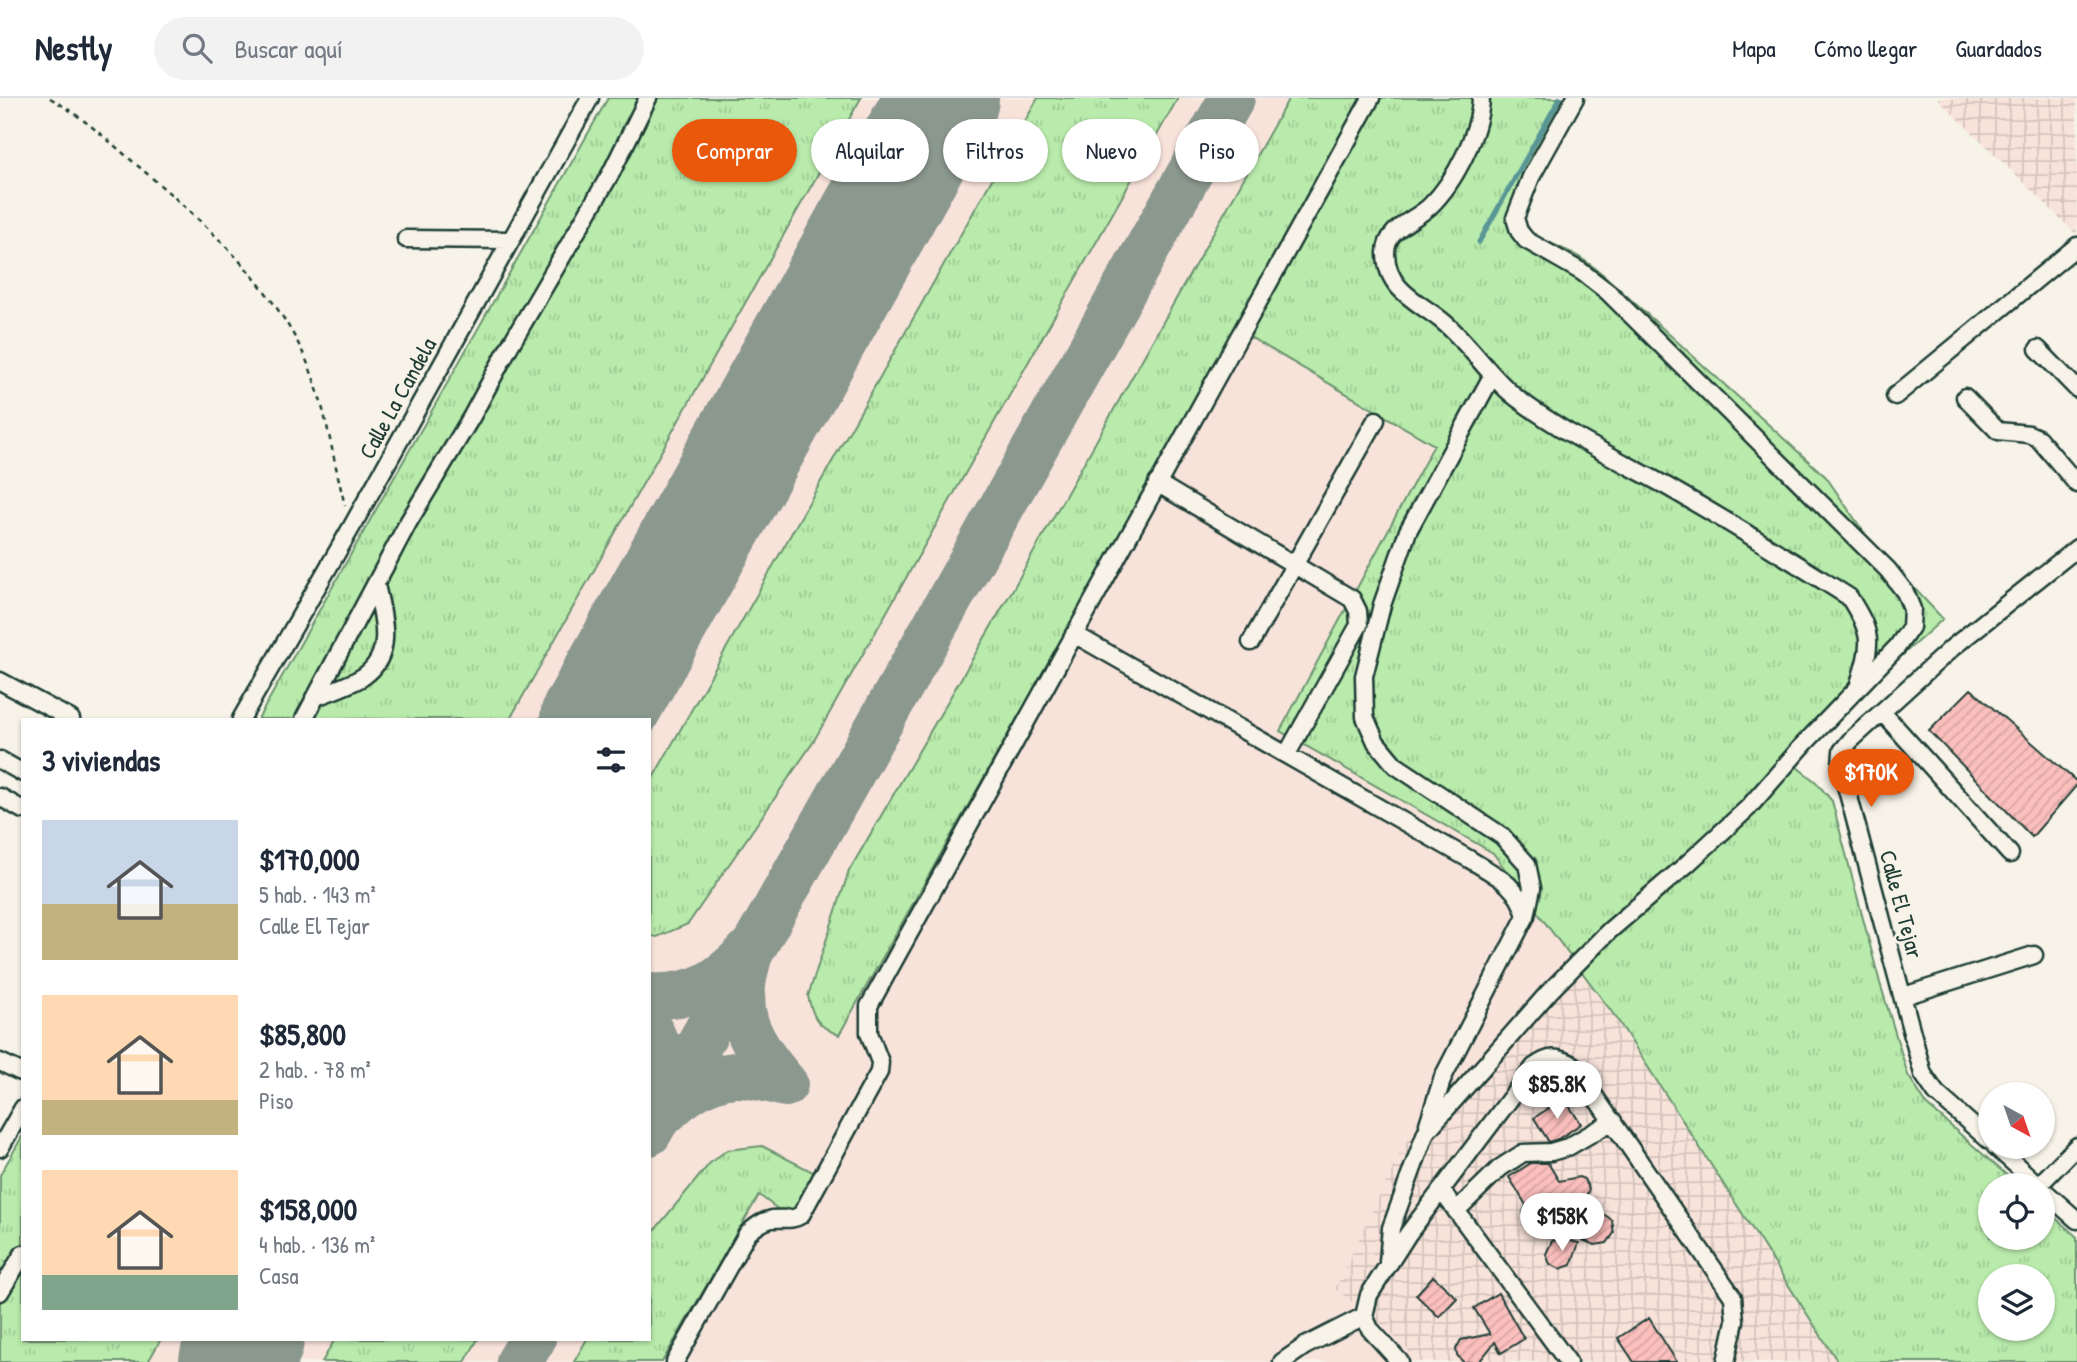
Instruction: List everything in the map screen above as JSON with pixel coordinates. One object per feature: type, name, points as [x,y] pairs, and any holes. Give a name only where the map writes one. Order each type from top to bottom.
[{"type":"street","name":"Calle La Candela","points":[[243,718],[590,98]]},
{"type":"street","points":[[304,718],[409,522],[611,173],[648,98]]},
{"type":"street","points":[[675,1362],[747,1234],[759,1223],[797,1219],[801,1215],[879,1072],[880,1062],[869,1033],[869,1006],[1371,98]]},
{"type":"street","points":[[1482,98],[1475,132],[1456,172],[1430,207],[1409,219],[1392,235],[1385,252],[1391,277],[1411,301],[1450,328],[1469,346],[1492,376],[1518,398],[1579,439],[1670,488],[1849,597],[1866,624],[1869,652],[1858,687]]},
{"type":"street","points":[[1426,1132],[1549,992],[1609,931],[1748,808],[1898,647],[1911,627],[1912,609],[1905,592],[1888,570],[1608,292],[1582,272],[1526,240],[1519,230],[1515,218],[1531,177],[1575,98]]},
{"type":"street","points":[[405,239],[511,240]]},
{"type":"street","points":[[1895,396],[2077,246]]},
{"type":"street","points":[[2038,349],[2077,389]]},
{"type":"street","points":[[1388,1262],[1391,1228],[1443,1077],[1526,916],[1532,888],[1527,864],[1502,836],[1395,765],[1376,742],[1365,717],[1364,676],[1382,605],[1408,531],[1492,376]]},
{"type":"street","points":[[1965,397],[1998,430],[2029,434],[2038,438],[2077,484]]},
{"type":"street","points":[[1251,642],[1376,420]]},
{"type":"street","points":[[1157,483],[1352,600],[1358,611],[1359,625],[1287,754]]},
{"type":"street","name":"Calle El Tejar","points":[[1978,1130],[1936,1093],[1923,1074],[1841,767],[1842,751],[1954,647],[2077,548]]},
{"type":"street","points":[[314,698],[364,677],[377,662],[385,643],[376,585]]},
{"type":"street","points":[[1074,634],[1469,859],[1513,888],[1522,901],[1526,916]]},
{"type":"street","points":[[0,681],[70,718]]},
{"type":"street","points":[[1882,712],[2010,854]]},
{"type":"street","points":[[0,760],[21,772]]},
{"type":"street","points":[[0,797],[21,809]]},
{"type":"street","points":[[1904,996],[2034,955]]},
{"type":"street","points":[[1400,1362],[1370,1329],[1364,1316],[1369,1295],[1388,1262],[1534,1067],[1547,1058],[1560,1058],[1573,1065],[1733,1297],[1735,1321],[1726,1362]]},
{"type":"street","points":[[0,1062],[21,1072]]},
{"type":"street","points":[[0,1148],[21,1111]]},
{"type":"street","points":[[1456,1211],[1500,1168],[1523,1153],[1551,1152],[1569,1147],[1613,1121]]},
{"type":"street","points":[[2050,1173],[2077,1146]]},
{"type":"street","points":[[2009,1159],[2025,1173]]},
{"type":"street","points":[[1441,1191],[1568,1362]]},
{"type":"street","points":[[2055,1201],[2077,1220]]},
{"type":"street","points":[[1,1291],[21,1257]]},
{"type":"street","points":[[1,1291],[21,1283]]},
{"type":"street","points":[[1282,1362],[1305,1346],[1364,1316]]},
{"type":"path","points":[[50,98],[77,113],[185,206],[258,281],[278,309],[301,348],[321,401],[351,528]]},
{"type":"shaded area","points":[[608,98],[1583,98],[1525,198],[1521,211],[1523,223],[1533,234],[1569,251],[1605,276],[1826,477],[1870,541],[1943,619],[1838,712],[1797,767],[1816,782],[1832,801],[1880,983],[1908,1075],[1927,1105],[1978,1150],[1978,1159],[1988,1159],[2004,1173],[1978,1173],[1978,1250],[2055,1250],[2055,1218],[2077,1237],[2077,1362],[0,1362],[0,1175],[21,1138],[21,1341],[651,1341],[651,718],[259,718]]},
{"type":"shaded area","points":[[1937,98],[2077,98],[2077,232],[2075,233]]},
{"type":"shaded area","points":[[1571,958],[1617,1019],[1670,1099],[1838,1362],[1420,1362],[1383,1325],[1335,1289],[1403,1146],[1455,1084]]},
{"type":"green space","points":[[608,98],[861,98],[849,119],[811,119],[811,182],[814,182],[511,718],[259,718]]},
{"type":"green space","points":[[1038,98],[1178,98],[1161,128],[1161,119],[1062,119],[1062,182],[1130,182],[812,744],[688,924],[657,937],[651,936],[651,781],[990,182],[1048,182],[1048,119],[1026,119]]},
{"type":"green space","points":[[1289,98],[1583,98],[1525,198],[1522,210],[1527,227],[1540,238],[1583,259],[1605,276],[1826,477],[1870,541],[1943,619],[1838,712],[1797,767],[1816,782],[1832,801],[1880,983],[1908,1075],[1927,1105],[1978,1150],[1978,1159],[1988,1159],[2004,1173],[1978,1173],[1978,1250],[2055,1250],[2055,1218],[2077,1237],[2077,1362],[1838,1362],[1617,1019],[1493,853],[1280,731],[1434,445],[1236,329],[839,1035],[821,1025],[814,1016],[808,996],[849,871],[1013,589],[1242,182],[1259,182],[1259,151]]},
{"type":"green space","points":[[21,1138],[21,1341],[160,1341],[148,1362],[0,1362],[0,1175]]},
{"type":"green space","points":[[762,1146],[813,1172],[811,1187],[795,1211],[783,1213],[759,1195],[662,1362],[574,1362],[586,1341],[651,1341],[651,1235],[710,1163],[727,1150]]},
{"type":"green space","points":[[334,1341],[477,1341],[465,1362],[322,1362]]},
{"type":"building","points":[[1971,689],[2077,782],[2032,837],[1929,731]]},
{"type":"building","points":[[1564,1098],[1581,1124],[1549,1142],[1534,1118]]},
{"type":"building","points":[[1531,1163],[1548,1163],[1559,1181],[1579,1177],[1584,1179],[1589,1189],[1583,1205],[1571,1204],[1551,1194],[1552,1218],[1548,1229],[1535,1230],[1526,1224],[1523,1213],[1526,1205],[1509,1177]]},
{"type":"building","points":[[1588,1213],[1602,1213],[1612,1220],[1614,1233],[1607,1243],[1595,1245],[1582,1240],[1582,1226]]},
{"type":"building","points":[[1562,1239],[1579,1243],[1571,1265],[1560,1269],[1550,1264],[1546,1254],[1552,1241]]},
{"type":"building","points":[[1433,1276],[1457,1298],[1439,1317],[1416,1295]]},
{"type":"building","points":[[1498,1293],[1524,1339],[1501,1353],[1495,1342],[1479,1362],[1463,1362],[1456,1349],[1461,1340],[1490,1334],[1474,1308]]},
{"type":"building","points":[[1649,1318],[1677,1362],[1634,1362],[1618,1338]]},
{"type":"waterway","points":[[1479,242],[1560,98]]},
{"type":"taxiway","points":[[651,1129],[1232,98]]},
{"type":"taxiway","points":[[651,996],[681,994],[707,985],[730,970],[752,948],[743,988],[745,1021],[760,1051],[785,1084],[747,1075],[725,1076],[695,1088],[663,1114]]},
{"type":"taxiway","points":[[651,1033],[660,1059],[661,1079],[657,1111]]},
{"type":"taxiway","points":[[519,1362],[532,1341]]},
{"type":"runway","points":[[597,718],[943,98]]},
{"type":"runway","points":[[235,1362],[247,1341]]}]
